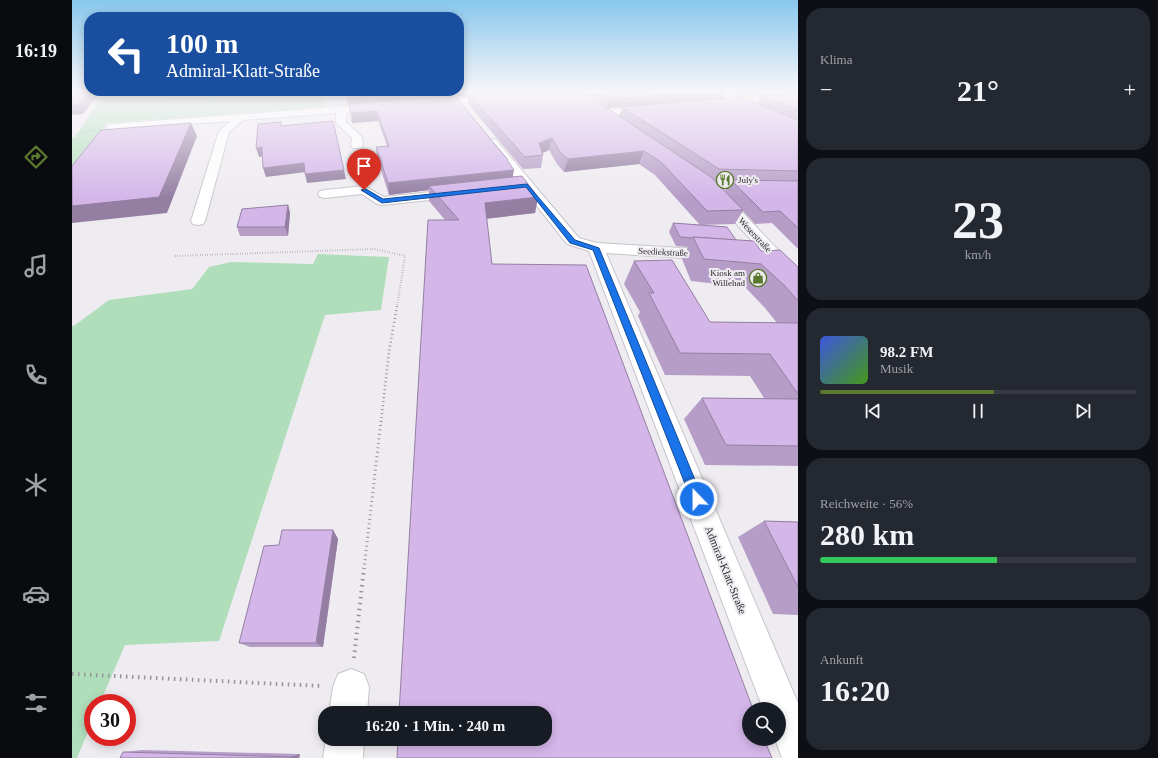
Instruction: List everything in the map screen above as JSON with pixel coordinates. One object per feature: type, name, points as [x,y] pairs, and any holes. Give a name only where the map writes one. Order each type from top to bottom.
[{"type":"street","points":[[198,221],[218,131],[224,127]]},
{"type":"street","points":[[346,127],[357,137],[357,146]]},
{"type":"street","points":[[479,127],[520,186],[573,241],[596,248]]},
{"type":"street","name":"Weserstraße","points":[[724,186],[710,186],[790,270]]},
{"type":"street","points":[[324,194],[364,190],[382,201],[467,192]]},
{"type":"street","name":"Seediekstraße","points":[[596,248],[727,256]]},
{"type":"street","name":"Admiral-Klatt-Straße","points":[[596,248],[798,749]]},
{"type":"street","points":[[758,258],[790,270]]},
{"type":"street","points":[[343,758],[345,746]]},
{"type":"path","points":[[73,135],[109,127]]},
{"type":"path","points":[[72,674],[350,700],[389,352],[404,256],[374,250],[175,256]]},
{"type":"green space","points":[[81,127],[104,127],[72,176],[72,138],[75,137]]},
{"type":"green space","points":[[318,254],[389,257],[381,310],[325,315],[219,641],[125,645],[104,694],[84,694],[84,741],[77,758],[72,758],[72,326],[109,300],[192,289],[209,267],[231,262],[313,264]]},
{"type":"building","points":[[135,127],[189,127],[159,197],[72,206],[72,166],[101,130]]},
{"type":"building","points":[[258,127],[334,127],[344,170],[305,174],[304,163],[263,168],[262,147],[256,148]]},
{"type":"building","points":[[383,127],[481,127],[508,160],[514,170],[388,183],[376,147],[389,146]]},
{"type":"building","points":[[499,127],[636,127],[711,177],[743,210],[707,211],[661,162],[644,151],[568,159],[560,152],[552,138],[539,143],[543,155],[525,157]]},
{"type":"building","points":[[654,127],[798,127],[798,171],[719,169]]},
{"type":"building","points":[[522,176],[538,197],[485,203],[492,264],[586,265],[750,702],[742,702],[742,746],[767,746],[772,758],[397,758],[398,746],[552,746],[552,706],[399,706],[428,220],[459,220],[429,186]]},
{"type":"building","points":[[731,180],[798,181],[798,228],[780,211],[763,212]]},
{"type":"building","points":[[288,205],[285,227],[237,227],[242,209]]},
{"type":"building","points":[[673,223],[727,227],[736,240],[680,237]]},
{"type":"building","points":[[693,237],[754,241],[761,251],[780,250],[798,267],[798,301],[784,285],[761,264],[704,259]]},
{"type":"building","points":[[672,260],[710,322],[798,323],[798,394],[770,354],[680,353],[649,293],[654,293],[634,261]]},
{"type":"building","points":[[702,398],[798,399],[798,446],[726,445]]},
{"type":"building","points":[[764,521],[798,522],[798,587]]},
{"type":"building","points":[[282,530],[333,530],[316,643],[239,643],[264,546],[279,545]]},
{"type":"building","points":[[123,752],[290,757],[290,758],[120,758]]},
{"type":"place","name":"July's","points":[[725,180]]},
{"type":"place","name":"Kiosk am Willehad","points":[[758,278]]},
{"type":"route","points":[[364,190],[382,201],[527,185],[573,241],[596,248],[697,499]]}]
